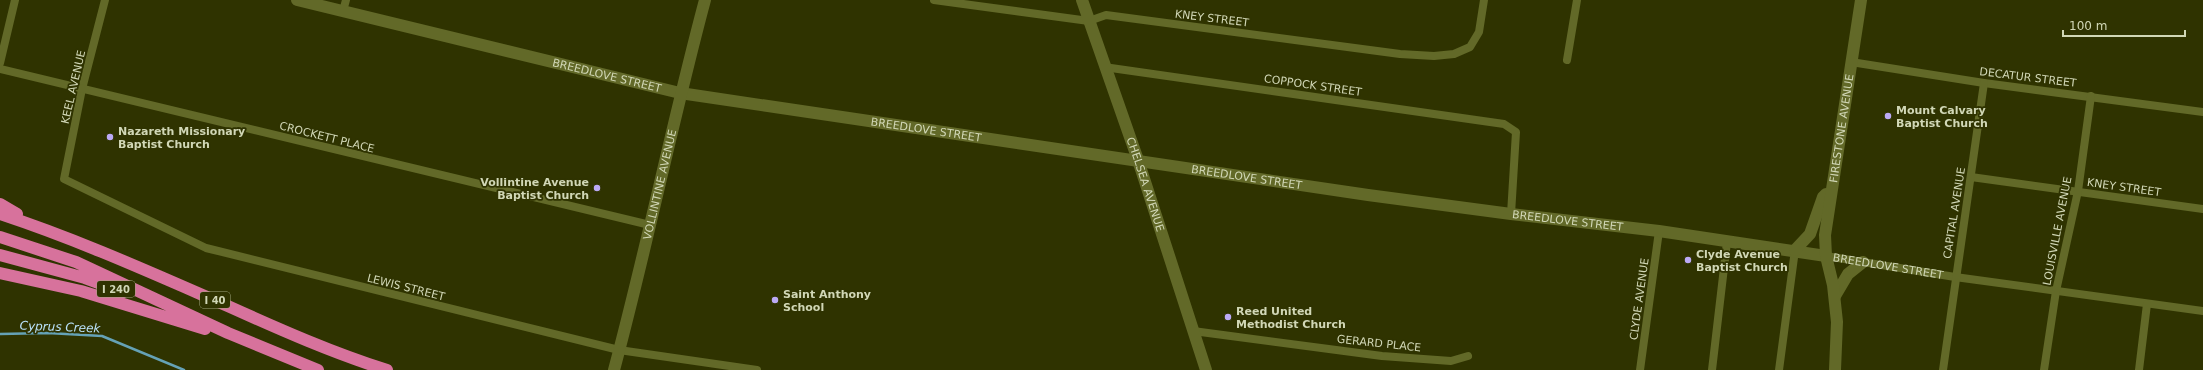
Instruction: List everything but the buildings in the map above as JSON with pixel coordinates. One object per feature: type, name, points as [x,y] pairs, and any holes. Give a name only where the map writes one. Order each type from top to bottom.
[{"type":"highway","points":[[0,204],[44,229]]},
{"type":"highway","name":"I 40","points":[[0,215],[26,222],[44,229],[131,264],[300,338],[360,362],[387,370]]},
{"type":"highway","name":"I 40","points":[[0,237],[76,262],[254,344],[318,370]]},
{"type":"highway","name":"I 240","points":[[0,255],[85,278],[228,332]]},
{"type":"highway","points":[[0,273],[81,291],[254,344]]},
{"type":"street","points":[[0,63],[15,0]]},
{"type":"street","name":"KEEL AVENUE","points":[[64,179],[82,89],[105,0]]},
{"type":"street","name":"BREEDLOVE STREET","points":[[297,0],[344,6],[680,93],[1368,195],[1510,214],[1659,231],[1728,242],[1794,250],[1955,277],[2146,304],[2203,310]]},
{"type":"street","name":"VOLLINTINE AVENUE","points":[[614,370],[650,225],[680,93],[705,0]]},
{"type":"street","name":"KNEY STREET","points":[[934,0],[1089,22],[1106,15],[1400,54],[1434,56],[1454,54],[1470,47],[1479,32],[1484,0]]},
{"type":"street","name":"CHELSEA AVENUE","points":[[1082,0],[1104,67],[1138,160],[1206,370]]},
{"type":"street","points":[[1567,60],[1577,0]]},
{"type":"street","name":"FIRESTONE AVENUE","points":[[1835,370],[1837,341],[1835,296],[1826,256],[1824,235],[1860,0]]},
{"type":"street","name":"DECATUR STREET","points":[[1851,62],[1984,83],[2203,112]]},
{"type":"street","name":"COPPOCK STREET","points":[[1104,67],[1504,124],[1516,132],[1510,214]]},
{"type":"street","name":"CROCKETT PLACE","points":[[0,70],[650,225]]},
{"type":"street","name":"CAPITAL AVENUE","points":[[1943,370],[1955,277],[1984,83]]},
{"type":"street","name":"LOUISVILLE AVENUE","points":[[2044,370],[2056,291],[2078,191],[2091,96]]},
{"type":"street","name":"KNEY STREET","points":[[1971,177],[2203,209]]},
{"type":"street","name":"LEWIS STREET","points":[[64,179],[206,248],[620,350],[757,370]]},
{"type":"street","points":[[1779,370],[1794,250],[1810,234],[1823,197],[1831,189]]},
{"type":"street","name":"CLYDE AVENUE","points":[[1640,370],[1659,231]]},
{"type":"street","points":[[1712,370],[1728,242]]},
{"type":"street","points":[[1835,296],[1848,274],[1863,262]]},
{"type":"street","points":[[2139,370],[2146,304]]},
{"type":"street","name":"GERARD PLACE","points":[[1193,331],[1382,356],[1451,361],[1468,356]]},
{"type":"waterway","name":"Cyprus Creek","points":[[0,334],[48,333],[102,336],[184,370]]},
{"type":"place","name":"Mount Calvary Baptist Church","points":[[1888,116]]},
{"type":"place","name":"Nazareth Missionary Baptist Church","points":[[110,137]]},
{"type":"place","name":"Vollintine Avenue Baptist Church","points":[[597,188]]},
{"type":"place","name":"Clyde Avenue Baptist Church","points":[[1688,260]]},
{"type":"place","name":"Saint Anthony School","points":[[775,300]]},
{"type":"place","name":"Reed United Methodist Church","points":[[1228,317]]}]
